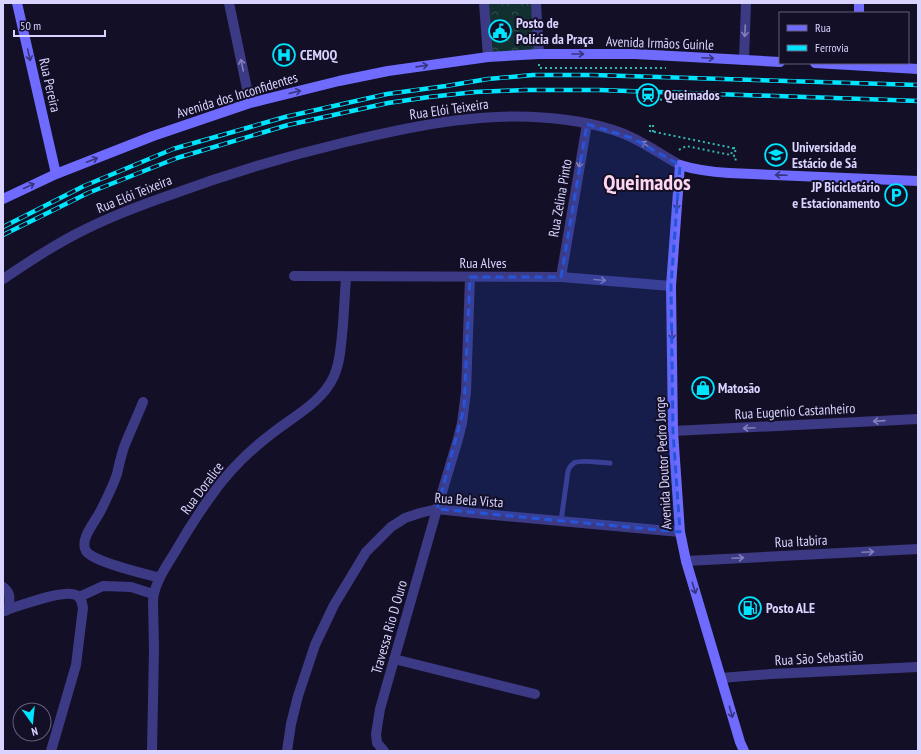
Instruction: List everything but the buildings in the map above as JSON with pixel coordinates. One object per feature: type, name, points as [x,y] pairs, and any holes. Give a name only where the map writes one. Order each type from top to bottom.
[{"type":"main road","name":"Rua Pereira","points":[[17,3],[56,174]]},
{"type":"main road","name":"Avenida dos Inconfidentes","points":[[3,199],[56,174],[153,136],[250,103],[380,72],[488,57],[539,54]]},
{"type":"main road","name":"Avenida Irmãos Guinle","points":[[539,54],[635,54],[779,62]]},
{"type":"main road","points":[[857,64],[918,69]]},
{"type":"main road","name":"Rua Elói Teixeira","points":[[680,165],[702,171],[729,173],[918,181]]},
{"type":"main road","name":"Avenida Doutor Pedro Jorge","points":[[680,165],[671,286],[673,431],[680,532],[686,561],[744,751]]},
{"type":"street","points":[[229,3],[250,103]]},
{"type":"street","points":[[484,3],[488,57]]},
{"type":"street","points":[[536,3],[539,54]]},
{"type":"street","points":[[744,60],[746,3]]},
{"type":"street","name":"Rua Elói Teixeira","points":[[3,279],[60,242],[87,228],[155,200],[201,184],[311,151],[382,134],[432,125],[488,117],[517,116],[565,120],[620,132],[680,165]]},
{"type":"street","name":"Rua Zelina Pinto","points":[[561,277],[587,124]]},
{"type":"street","name":"Rua Alves","points":[[294,276],[561,277],[671,286]]},
{"type":"street","name":"Rua Doralice","points":[[152,751],[154,594],[160,578],[183,538],[211,495],[232,470],[258,444],[319,397],[327,388],[334,376],[338,364],[342,340],[346,277]]},
{"type":"street","name":"Travessa Rio D Ouro","points":[[384,751],[377,743],[376,734],[380,709],[458,439],[464,408],[466,392],[470,277]]},
{"type":"street","points":[[143,402],[124,449],[108,495],[98,516],[84,538],[84,544],[89,554],[108,563],[160,578]]},
{"type":"street","name":"Rua Eugenio Castanheiro","points":[[673,431],[918,419]]},
{"type":"street","name":"Rua Bela Vista","points":[[287,751],[291,724],[298,696],[315,645],[334,605],[366,552],[391,527],[405,518],[420,512],[437,509],[561,522],[680,532]]},
{"type":"street","name":"Rua Itabira","points":[[686,561],[918,549]]},
{"type":"street","points":[[79,597],[103,586],[131,587],[154,594]]},
{"type":"street","points":[[3,587],[9,594],[10,599],[6,610]]},
{"type":"street","points":[[6,610],[63,594],[75,594],[82,602],[83,608],[76,665],[51,751]]},
{"type":"street","points":[[394,659],[535,694]]},
{"type":"street","name":"Rua São Sebastião","points":[[721,678],[771,674],[918,668]]},
{"type":"lane","points":[[561,522],[568,471],[572,464],[579,461],[610,463]]},
{"type":"path","points":[[539,68],[666,68]]},
{"type":"path","points":[[650,99],[666,100]]},
{"type":"path","points":[[650,125],[650,131],[653,132],[736,148],[734,156],[736,157]]},
{"type":"path","points":[[653,125],[653,132]]},
{"type":"path","points":[[686,146],[731,155],[732,148]]},
{"type":"highlighted area","points":[[587,124],[632,138],[680,165],[671,286],[673,431],[680,532],[437,509],[464,408],[470,277],[561,277]]},
{"type":"green space","points":[[484,3],[536,3],[539,54],[488,57]]},
{"type":"railway","points":[[3,227],[84,186],[173,149],[285,117],[387,94],[488,79],[533,75],[593,75],[918,85]]},
{"type":"railway","points":[[3,235],[88,193],[177,158],[288,125],[388,103],[475,92],[525,90],[599,90],[918,101]]},
{"type":"place","name":"Posto de Polícia da Praça","points":[[500,31]]},
{"type":"place","name":"CEMOQ","points":[[284,55]]},
{"type":"place","name":"Queimados","points":[[648,95]]},
{"type":"place","name":"Universidade Estácio de Sá","points":[[776,155]]},
{"type":"place","name":"JP Bicicletário e Estacionamento","points":[[896,195]]},
{"type":"place","name":"Matosão","points":[[703,388]]},
{"type":"place","name":"Posto ALE","points":[[750,608]]},
{"type":"district","name":"Queimados","points":[[647,182]]}]
